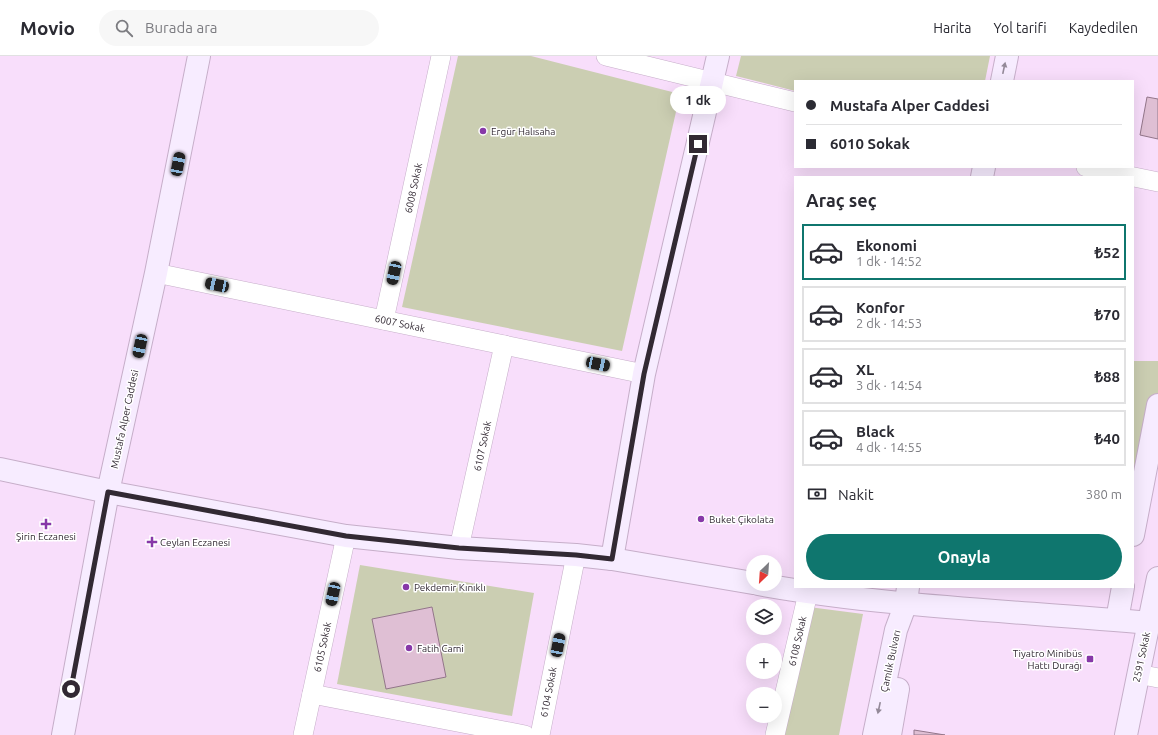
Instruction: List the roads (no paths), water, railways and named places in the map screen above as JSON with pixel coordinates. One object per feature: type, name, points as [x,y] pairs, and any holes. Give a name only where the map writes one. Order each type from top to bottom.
[{"type":"street","name":"Mustafa Alper Caddesi","points":[[63,735],[108,492],[156,272],[199,56]]},
{"type":"street","name":"6008 Sokak","points":[[384,320],[441,56]]},
{"type":"street","points":[[606,56],[794,102]]},
{"type":"street","points":[[612,559],[644,374],[713,83],[718,56]]},
{"type":"street","points":[[1002,80],[1007,56]]},
{"type":"street","points":[[1091,168],[1129,176]]},
{"type":"street","points":[[1134,177],[1158,182]]},
{"type":"street","name":"6007 Sokak","points":[[156,272],[644,374]]},
{"type":"street","name":"6107 Sokak","points":[[459,548],[504,345]]},
{"type":"street","points":[[1134,530],[1158,405]]},
{"type":"street","points":[[0,469],[108,492],[346,536],[459,548],[576,555],[612,559],[746,582]]},
{"type":"street","name":"6105 Sokak","points":[[303,735],[346,536]]},
{"type":"street","name":"6104 Sokak","points":[[540,735],[576,555]]},
{"type":"street","name":"2591 Sokak","points":[[1126,735],[1148,676],[1148,623],[1158,578]]},
{"type":"street","points":[[782,588],[808,593],[907,595],[1148,623]]},
{"type":"street","points":[[1117,620],[1123,588]]},
{"type":"street","name":"6108 Sokak","points":[[775,735],[808,593]]},
{"type":"street","points":[[890,735],[908,636],[907,595]]},
{"type":"street","name":"Çamlık Bulvarı","points":[[874,735],[896,630],[907,595]]},
{"type":"street","points":[[312,694],[525,735]]},
{"type":"place","name":"Ergür Halısaha","points":[[483,131]]},
{"type":"place","name":"Buket Çikolata","points":[[701,519]]},
{"type":"place","name":"Şirin Eczanesi","points":[[46,524]]},
{"type":"place","name":"Ceylan Eczanesi","points":[[152,542]]},
{"type":"place","name":"Pekdemir Kınıklı","points":[[406,587]]},
{"type":"place","name":"Fatih Cami","points":[[409,648]]},
{"type":"place","name":"Tiyatro Minibüs Hattı Durağı","points":[[1090,659]]}]
